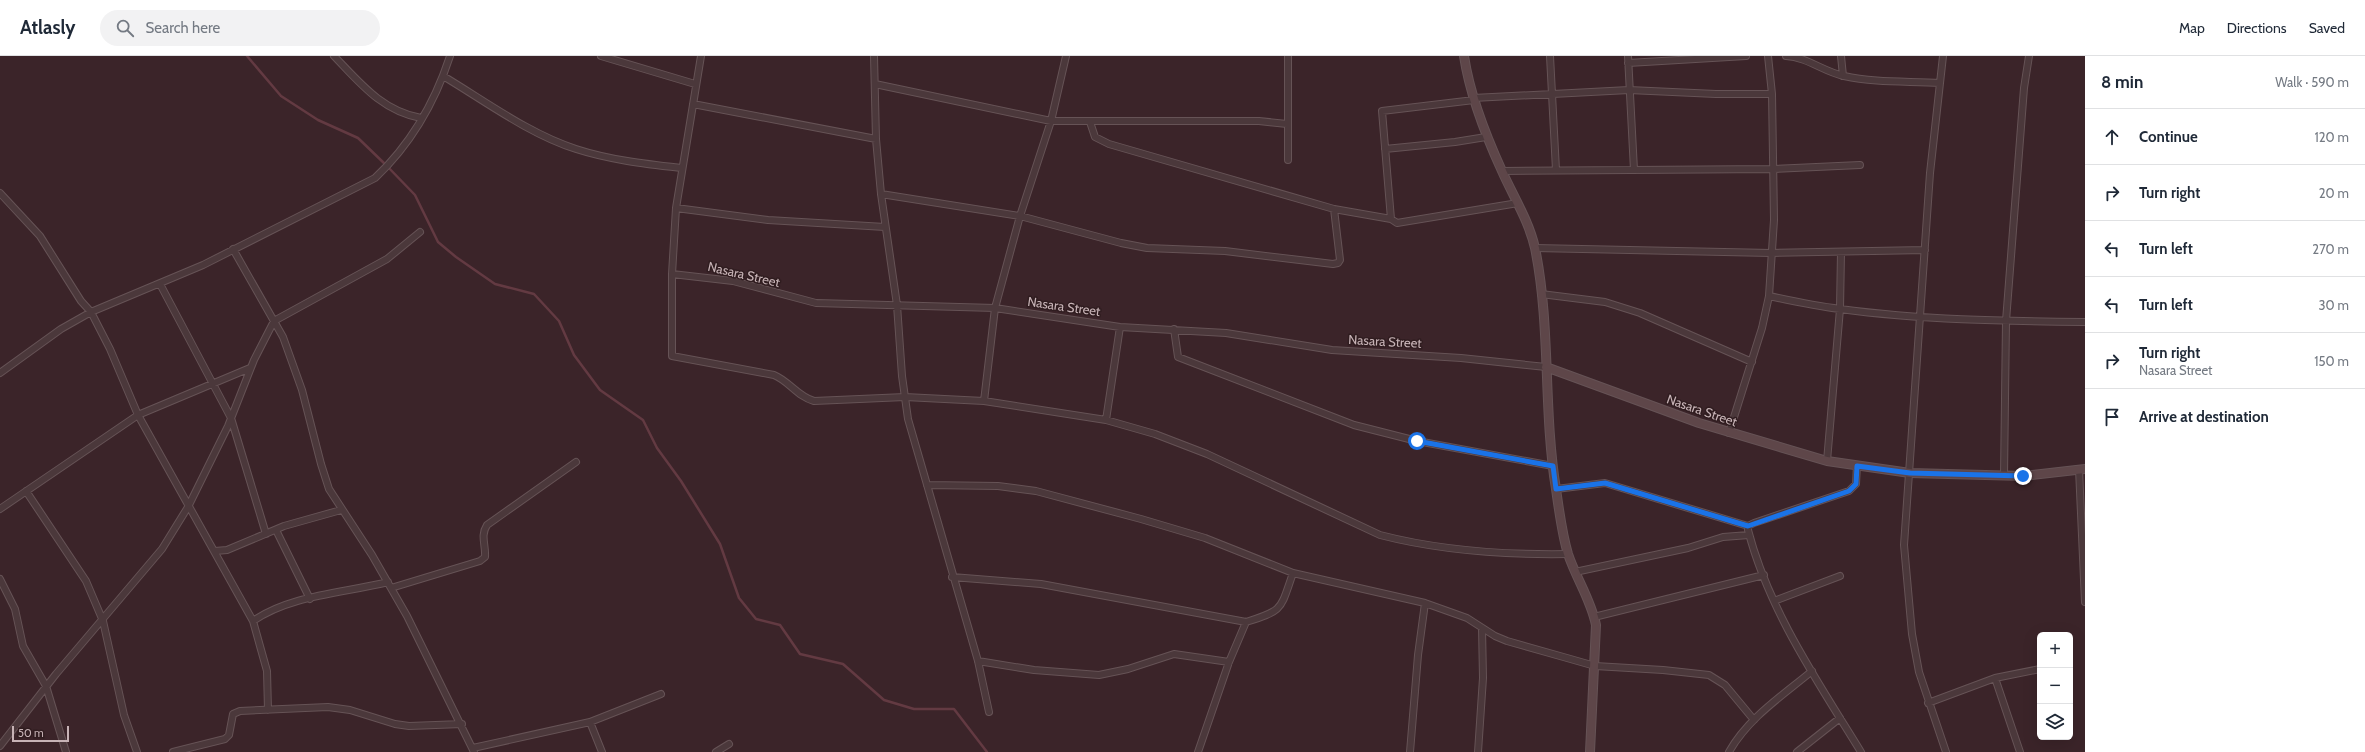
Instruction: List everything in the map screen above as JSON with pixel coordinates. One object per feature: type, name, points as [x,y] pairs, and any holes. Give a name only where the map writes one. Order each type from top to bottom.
[{"type":"street","points":[[334,56],[375,98],[406,115],[421,118]]},
{"type":"street","points":[[0,374],[62,329],[91,312],[203,265],[375,178],[393,161],[414,132],[443,76],[450,56]]},
{"type":"street","points":[[601,56],[695,84]]},
{"type":"street","points":[[701,56],[681,168],[676,208],[672,274],[672,356],[774,375],[783,378],[806,399],[814,401],[905,397],[984,401],[1106,420],[1155,434],[1207,454],[1380,535],[1408,542],[1477,552],[1568,554]]},
{"type":"street","points":[[874,56],[876,139],[881,194],[897,306],[908,419],[952,577],[978,661],[989,712]]},
{"type":"street","points":[[984,401],[995,308],[1020,216],[1051,121],[1066,56]]},
{"type":"street","points":[[1288,56],[1288,160]]},
{"type":"street","points":[[1464,56],[1474,99],[1486,137],[1518,204],[1534,248],[1541,294],[1549,436],[1556,489],[1568,554],[1594,617],[1595,666],[1590,752]]},
{"type":"street","points":[[1550,56],[1556,170]]},
{"type":"street","points":[[1628,56],[1634,170]]},
{"type":"street","points":[[1628,63],[1746,56]]},
{"type":"street","points":[[1729,433],[1762,328],[1769,296],[1772,253],[1773,170],[1772,94],[1768,56]]},
{"type":"street","points":[[1786,56],[1797,57],[1843,76],[1940,83]]},
{"type":"street","points":[[1841,56],[1843,76]]},
{"type":"street","points":[[1943,56],[1930,173],[1904,544],[1912,634],[1919,672],[1928,703],[1946,752]]},
{"type":"street","points":[[2004,476],[2006,321],[2023,96],[2029,56]]},
{"type":"street","points":[[443,76],[542,135],[576,149],[644,164],[681,168]]},
{"type":"street","points":[[875,84],[1051,121],[1090,122],[1225,120],[1287,124]]},
{"type":"street","points":[[1391,219],[1382,113],[1384,110],[1474,99],[1629,90],[1716,94],[1772,94]]},
{"type":"street","points":[[693,104],[876,139]]},
{"type":"street","points":[[1090,122],[1095,136],[1109,144],[1334,209],[1391,219],[1397,222],[1518,204]]},
{"type":"street","points":[[1385,149],[1455,142],[1486,137]]},
{"type":"street","points":[[1502,171],[1773,170],[1860,165]]},
{"type":"street","points":[[0,193],[40,236],[81,301],[91,312],[110,349],[138,415],[253,621],[267,672],[268,710]]},
{"type":"street","points":[[881,194],[1020,216],[1121,243],[1147,248],[1225,251],[1333,264],[1338,263],[1340,260],[1334,209]]},
{"type":"street","points":[[676,208],[768,220],[885,227]]},
{"type":"street","points":[[0,746],[46,686],[103,621],[162,549],[188,507],[231,418],[250,368],[274,322],[387,259],[420,232]]},
{"type":"street","points":[[1534,248],[1772,253],[1925,250]]},
{"type":"street","points":[[233,249],[282,337],[302,390],[329,489],[389,585],[462,724],[474,750],[590,722],[661,694]]},
{"type":"street","points":[[1827,461],[1840,309],[1841,252]]},
{"type":"street","name":"Nasara Street","points":[[672,274],[733,281],[816,303],[995,308],[1120,327],[1226,333],[1332,350],[1461,358],[1546,367],[1729,433],[1827,461],[1857,466],[1910,473],[2004,476],[2082,469]]},
{"type":"street","points":[[160,284],[214,383],[231,418],[266,534]]},
{"type":"street","points":[[1541,294],[1605,302],[1640,312],[1752,362]]},
{"type":"street","points":[[1769,296],[1840,309],[1921,317],[2006,321],[2085,322]]},
{"type":"street","points":[[1106,420],[1120,327]]},
{"type":"street","points":[[1174,329],[1178,357],[1346,422],[1417,441],[1553,466]]},
{"type":"street","points":[[0,509],[138,415],[250,368]]},
{"type":"street","points":[[253,621],[275,607],[310,599],[389,585],[480,561],[485,557],[486,548],[482,536],[487,525],[576,462]]},
{"type":"street","points":[[1556,489],[1605,483],[1748,526],[1849,491],[1856,484],[1857,466]]},
{"type":"street","points":[[2082,469],[2085,602]]},
{"type":"street","points":[[927,485],[998,486],[1036,491],[1205,538],[1293,573],[1425,602],[1467,618],[1482,628],[1508,641],[1595,666],[1663,670],[1710,675],[1725,685],[1754,720]]},
{"type":"street","points":[[26,491],[86,581],[103,621],[124,715],[138,752]]},
{"type":"street","points":[[215,551],[227,550],[276,530],[341,510]]},
{"type":"street","points":[[1748,526],[1749,535],[1774,601],[1797,648],[1861,752]]},
{"type":"street","points":[[276,530],[310,599]]},
{"type":"street","points":[[1575,572],[1688,548],[1723,538],[1749,535]]},
{"type":"street","points":[[952,577],[1042,584],[1246,622],[1267,615],[1281,606],[1293,573]]},
{"type":"street","points":[[1594,617],[1764,575]]},
{"type":"street","points":[[1774,601],[1840,576]]},
{"type":"street","points":[[0,579],[15,609],[23,646],[46,686],[66,752]]},
{"type":"street","points":[[1410,752],[1418,655],[1425,602]]},
{"type":"street","points":[[1198,752],[1229,662],[1246,622]]},
{"type":"street","points":[[1478,752],[1483,678],[1482,628]]},
{"type":"street","points":[[978,661],[1034,670],[1099,675],[1128,669],[1174,654],[1229,662]]},
{"type":"street","points":[[1928,703],[1995,678],[2037,670]]},
{"type":"street","points":[[1729,752],[1736,739],[1754,720],[1812,671]]},
{"type":"street","points":[[1995,678],[2020,752]]},
{"type":"street","points":[[173,752],[225,739],[229,735],[235,712],[328,706],[350,710],[396,724],[409,726],[462,724]]},
{"type":"street","points":[[1797,752],[1840,718]]},
{"type":"street","points":[[590,722],[602,752]]},
{"type":"street","points":[[716,752],[729,744]]},
{"type":"waterway","points":[[247,56],[281,96],[318,120],[358,138],[386,165],[415,195],[438,242],[456,257],[495,284],[534,294],[559,321],[574,355],[600,390],[643,420],[657,448],[681,481],[720,544],[739,598],[756,619],[780,625],[800,654],[843,664],[884,700],[914,709],[954,709],[987,752]]},
{"type":"route","points":[[1417,441],[1497,457],[1553,466],[1556,489],[1605,483],[1726,517],[1748,526],[1818,500],[1849,491],[1854,488],[1856,484],[1857,466],[1910,473],[2023,476]]}]
